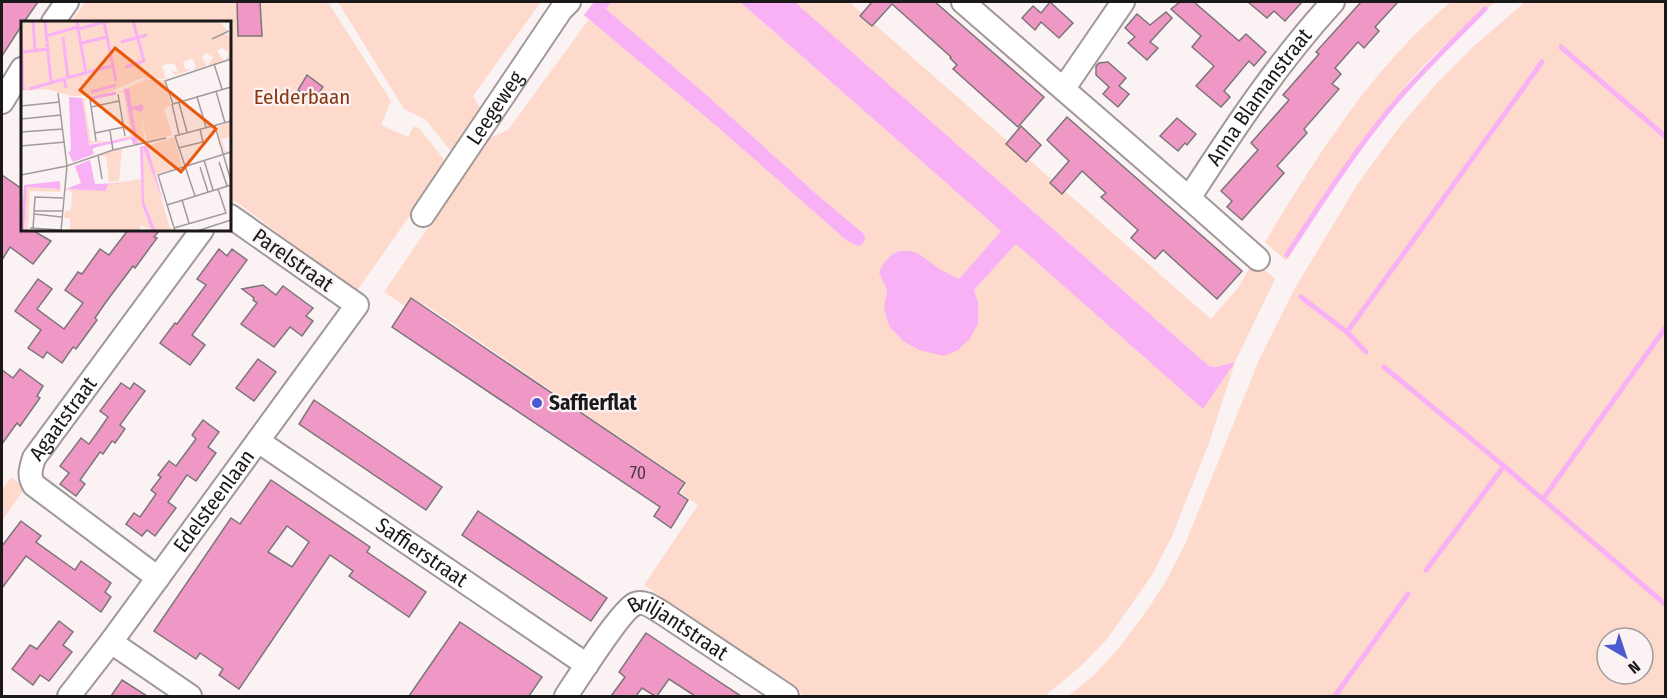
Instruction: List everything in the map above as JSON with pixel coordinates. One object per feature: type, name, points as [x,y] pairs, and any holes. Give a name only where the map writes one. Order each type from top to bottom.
[{"type":"street","points":[[54,21],[67,2]]},
{"type":"street","name":"Leegeweg","points":[[423,215],[561,10],[569,2]]},
{"type":"street","points":[[963,2],[1258,259]]},
{"type":"street","points":[[1064,88],[1123,2]]},
{"type":"street","name":"Anna Blamanstraat","points":[[1190,198],[1236,125],[1277,68],[1333,2]]},
{"type":"street","points":[[9,94],[21,71]]},
{"type":"street","name":"Parelstraat","points":[[231,217],[357,304]]},
{"type":"street","name":"Agaatstraat","points":[[158,578],[34,485],[30,480],[31,469],[34,458],[201,231]]},
{"type":"street","name":"Edelsteenlaan","points":[[69,696],[111,642],[357,304]]},
{"type":"street","name":"Saffierstraat","points":[[258,441],[586,664]]},
{"type":"street","name":"Briljantstraat","points":[[566,696],[586,664],[626,611],[634,604],[642,603],[652,606],[787,696]]},
{"type":"street","points":[[111,642],[190,696]]},
{"type":"green space","name":"Eelderbaan","points":[[85,2],[328,2],[391,101],[381,125],[408,137],[414,126],[419,128],[447,163],[356,292],[231,200],[231,21],[72,21]]},
{"type":"green space","points":[[338,2],[541,2],[473,96],[481,109],[453,154],[425,119],[404,109]]},
{"type":"green space","points":[[611,2],[740,2],[1001,231],[959,279],[940,270],[918,254],[887,259],[879,273],[887,290],[884,308],[978,302],[974,290],[1016,244],[1203,409],[1234,362],[1216,367],[1209,366],[795,2],[849,2],[1211,319],[1238,288],[1254,260],[1275,279],[1235,362],[1209,443],[1172,536],[1152,575],[1107,639],[1082,665],[1045,696],[805,696],[644,585],[698,505],[681,493],[687,483],[424,304],[417,314],[384,292],[489,138],[508,130],[589,19],[721,130],[846,240],[855,226],[606,9]]},
{"type":"green space","points":[[1451,2],[1495,2],[1440,49],[1403,89],[1350,160],[1286,261],[1265,242],[1305,177],[1371,84],[1422,27]]},
{"type":"green space","points":[[1525,2],[1665,2],[1665,696],[1068,696],[1093,676],[1118,649],[1165,583],[1186,542],[1259,360],[1295,288],[1357,185],[1400,126],[1438,82],[1473,47]]},
{"type":"green space","points":[[11,477],[25,488],[2,521],[2,490]]},
{"type":"shaded area","points":[[594,2],[611,2],[606,9],[864,234],[865,239],[862,245],[857,246],[846,240],[721,130],[584,15]]},
{"type":"shaded area","points":[[740,2],[795,2],[1209,366],[1216,367],[1235,362],[1203,409],[1016,244],[974,290],[978,302],[978,324],[969,340],[958,350],[944,356],[919,350],[903,341],[889,326],[884,308],[887,290],[879,273],[889,257],[904,251],[917,253],[941,270],[959,279],[1001,231]]},
{"type":"building","points":[[2,2],[38,2],[25,21],[21,21],[21,27],[2,56]]},
{"type":"building","points":[[237,2],[260,2],[262,36],[238,36]]},
{"type":"building","points":[[872,2],[935,2],[1044,97],[1018,127],[953,69],[957,65],[951,57],[892,4],[872,26],[860,16]]},
{"type":"building","points":[[1050,2],[1073,23],[1059,38],[1041,22],[1035,30],[1022,18],[1033,6],[1041,13]]},
{"type":"building","points":[[1180,2],[1194,2],[1239,41],[1246,34],[1266,52],[1254,66],[1249,61],[1224,91],[1230,97],[1221,107],[1196,86],[1214,66],[1192,47],[1201,36],[1171,9]]},
{"type":"building","points":[[1248,2],[1302,2],[1285,21],[1274,11],[1267,18]]},
{"type":"building","points":[[1361,2],[1398,2],[1375,27],[1379,31],[1364,48],[1358,42],[1335,68],[1341,74],[1332,84],[1339,89],[1304,129],[1307,133],[1277,166],[1284,173],[1242,220],[1227,207],[1232,201],[1221,191],[1258,150],[1251,143],[1289,100],[1283,95],[1319,54],[1316,52]]},
{"type":"building","points":[[1166,12],[1172,18],[1150,42],[1158,48],[1147,60],[1128,43],[1135,37],[1125,28],[1137,14],[1150,25]]},
{"type":"building","points":[[1108,62],[1126,78],[1119,86],[1129,94],[1118,107],[1103,94],[1109,87],[1096,75],[1096,66],[1099,63]]},
{"type":"building","points":[[307,75],[323,87],[313,101],[298,90]]},
{"type":"building","points":[[1067,117],[1242,271],[1217,299],[1163,250],[1155,259],[1131,238],[1138,230],[1101,197],[1106,193],[1082,171],[1062,194],[1050,183],[1069,161],[1047,140]]},
{"type":"building","points":[[1177,118],[1196,134],[1187,145],[1185,143],[1178,151],[1160,136]]},
{"type":"building","points":[[1021,126],[1041,145],[1026,162],[1006,144]]},
{"type":"building","points":[[2,175],[21,188],[21,231],[34,231],[51,241],[33,264],[10,247],[2,260]]},
{"type":"building","points":[[127,231],[159,231],[154,237],[157,238],[135,268],[133,266],[106,302],[95,318],[97,320],[76,349],[73,347],[62,363],[47,352],[43,358],[28,348],[41,330],[15,311],[38,279],[52,289],[37,309],[64,329],[83,303],[65,290],[78,272],[82,274],[100,249],[109,255]]},
{"type":"building","points":[[219,249],[227,256],[232,249],[247,260],[192,335],[205,345],[190,365],[160,343],[206,285],[197,279]]},
{"type":"building","points":[[263,285],[276,295],[283,286],[313,308],[306,316],[313,321],[302,336],[290,327],[274,347],[241,324],[257,303],[242,289]]},
{"type":"building","name":"Saffierflat","points":[[411,298],[685,483],[678,493],[688,500],[671,528],[654,516],[660,507],[392,327]]},
{"type":"building","points":[[258,359],[276,372],[254,401],[236,388]]},
{"type":"building","points":[[20,369],[43,386],[37,396],[40,398],[20,426],[17,423],[2,444],[2,370],[13,378]]},
{"type":"building","points":[[121,383],[130,389],[134,383],[145,391],[120,425],[125,429],[115,443],[112,441],[103,454],[100,452],[80,480],[85,484],[76,496],[60,484],[69,473],[60,466],[81,438],[89,444],[108,417],[100,411]]},
{"type":"building","points":[[314,400],[442,487],[426,510],[299,424]]},
{"type":"building","points":[[203,420],[219,432],[208,447],[216,453],[196,481],[187,475],[168,502],[176,508],[155,536],[147,530],[142,536],[126,524],[134,513],[140,517],[156,494],[151,490],[161,477],[158,475],[169,461],[176,466],[196,439],[192,435]]},
{"type":"building","points":[[271,480],[370,547],[367,552],[426,592],[409,617],[349,576],[353,571],[330,555],[239,689],[219,675],[223,669],[200,653],[196,659],[154,631],[231,518],[240,524]],"holes":[[[287,526],[309,542],[292,567],[268,552]]]},
{"type":"building","points":[[478,511],[607,598],[591,621],[462,535]]},
{"type":"building","points":[[21,521],[41,536],[36,542],[75,570],[81,561],[111,583],[105,592],[111,597],[101,612],[26,556],[2,588],[2,546]]},
{"type":"building","points":[[59,621],[73,632],[63,645],[72,652],[49,681],[40,675],[33,685],[12,669],[30,645],[37,649]]},
{"type":"building","points":[[460,622],[542,677],[529,696],[409,696]]},
{"type":"building","points":[[646,633],[741,696],[695,696],[669,679],[657,696],[642,688],[636,696],[611,696],[625,677],[619,672]]},
{"type":"building","points":[[122,680],[147,696],[111,696]]},
{"type":"waterway","points":[[1287,255],[1338,178],[1393,105],[1485,9]]},
{"type":"waterway","points":[[1561,47],[1666,137]]},
{"type":"waterway","points":[[1347,332],[1542,62]]},
{"type":"waterway","points":[[1301,297],[1347,332],[1366,352]]},
{"type":"waterway","points":[[1543,499],[1666,327]]},
{"type":"waterway","points":[[1384,367],[1666,605]]},
{"type":"waterway","points":[[1426,570],[1504,466]]},
{"type":"waterway","points":[[1335,696],[1408,594]]},
{"type":"place","name":"Saffierflat","points":[[537,403]]}]
